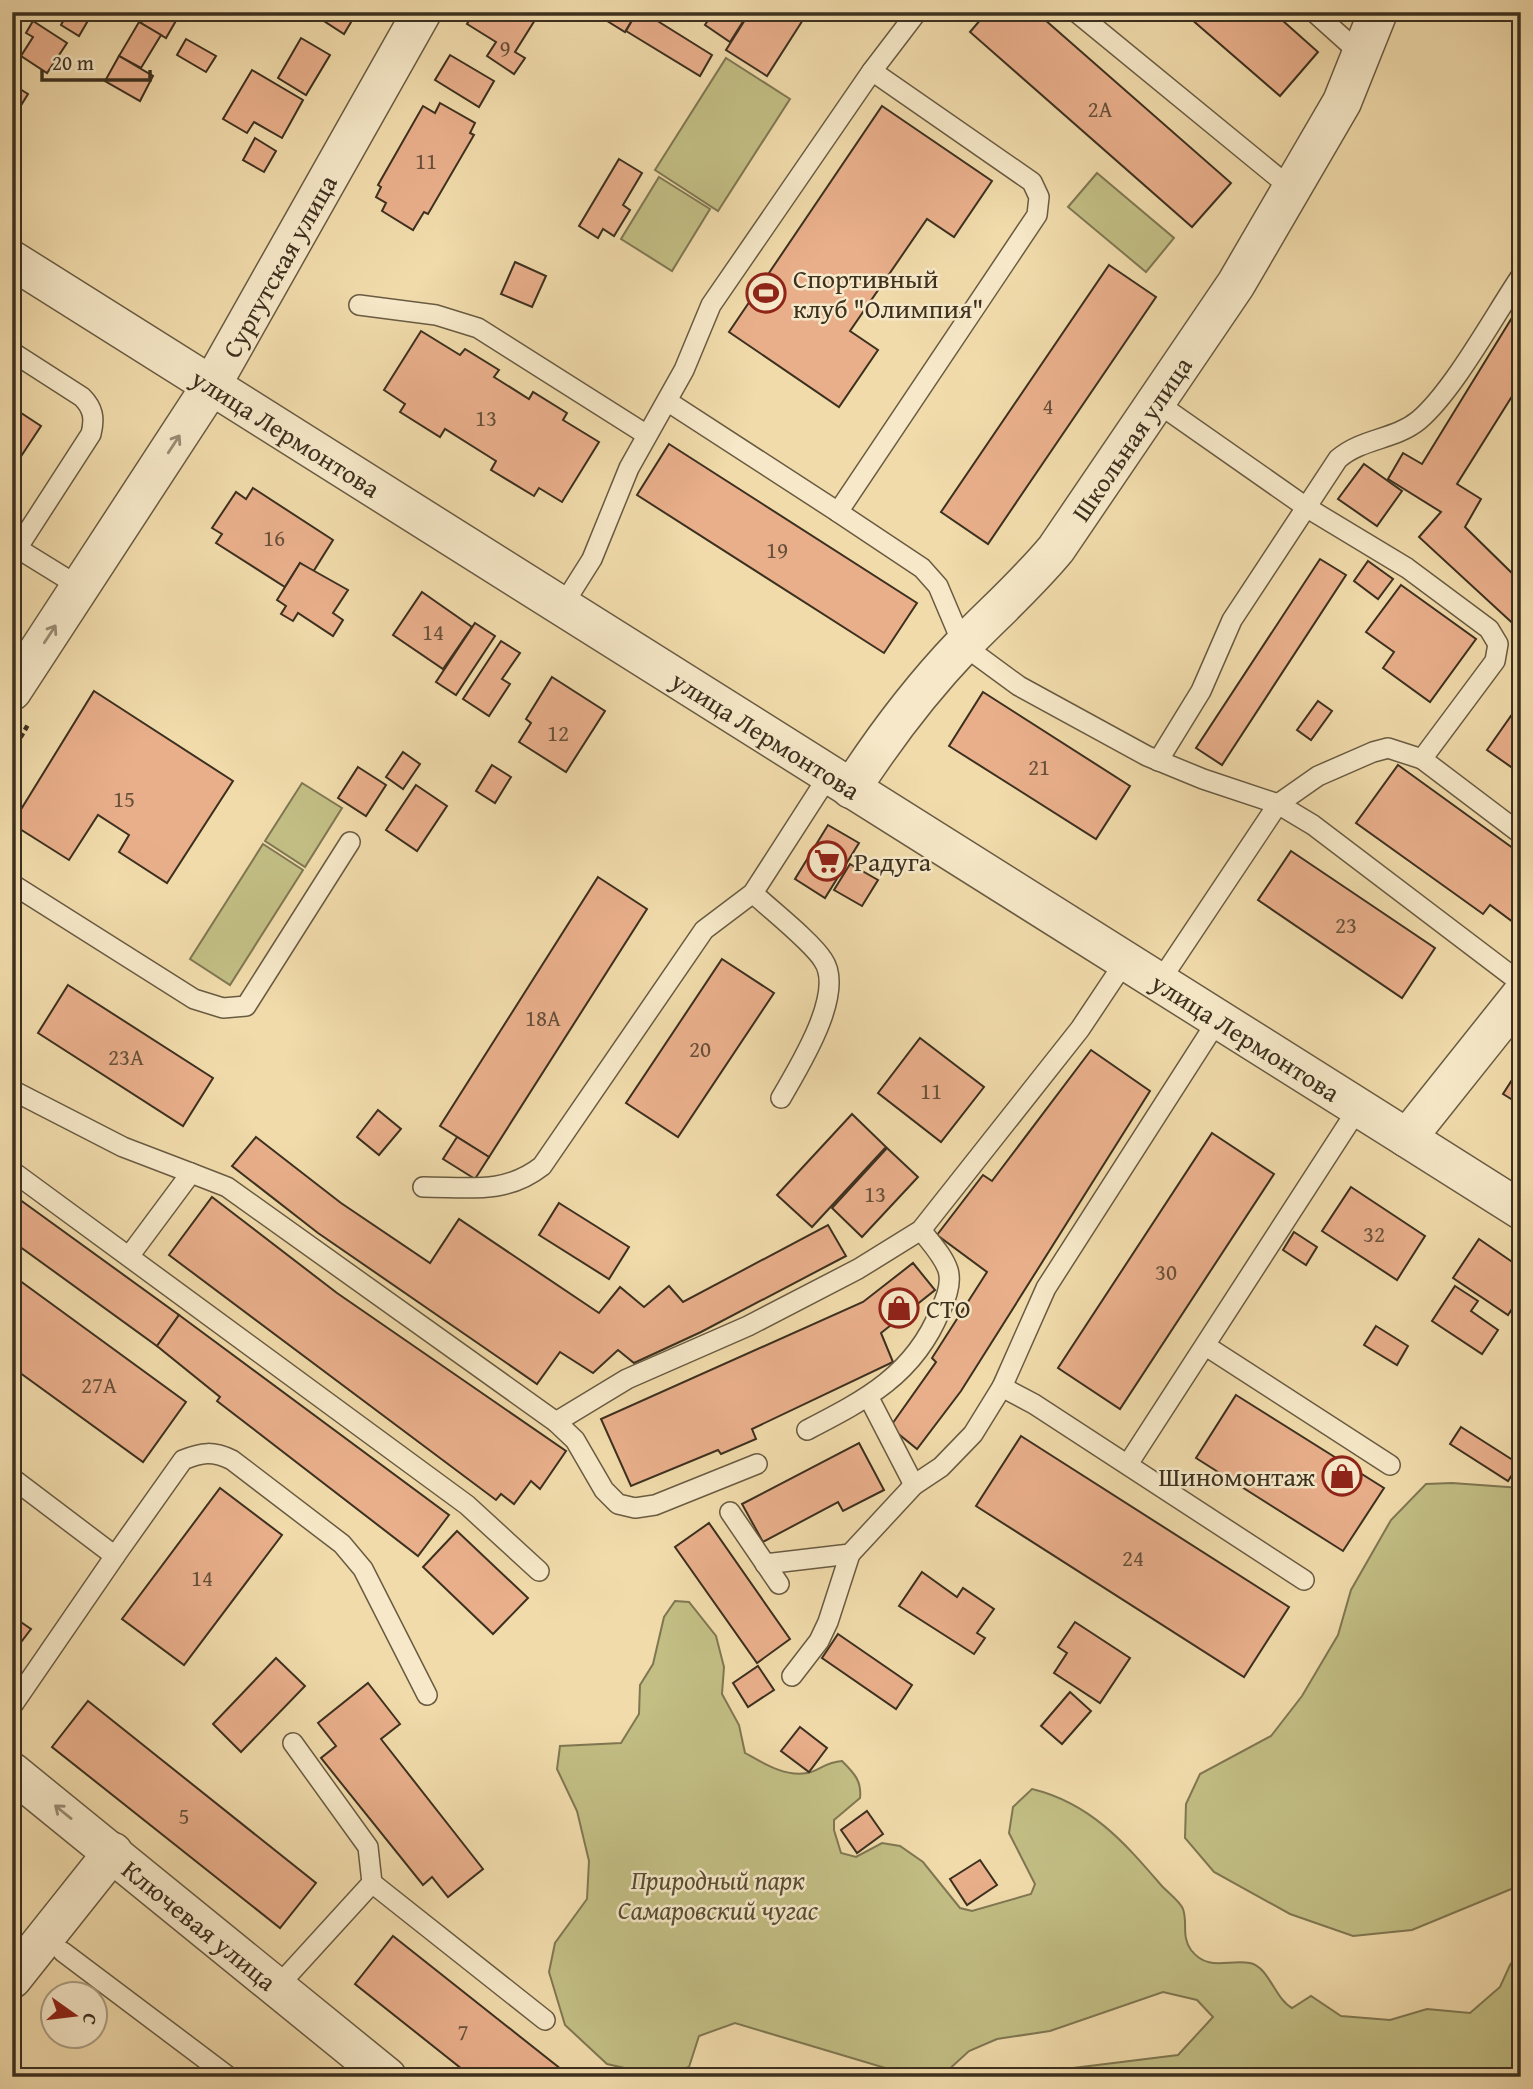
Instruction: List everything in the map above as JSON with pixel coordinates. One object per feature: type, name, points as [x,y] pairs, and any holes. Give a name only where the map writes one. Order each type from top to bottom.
[{"type":"street","name":"Сургутская улица","points":[[12,691],[211,386],[422,12]]},
{"type":"street","name":"Школьная улица","points":[[840,782],[895,726],[963,645],[1026,585],[1056,549],[1236,284],[1342,102],[1363,56],[1378,12]]},
{"type":"street","name":"улица Лермонтова","points":[[12,260],[1521,1210]]},
{"type":"street","points":[[1407,1138],[1521,995]]},
{"type":"street","name":"Ключевая улица","points":[[12,1772],[387,2077]]},
{"type":"street","points":[[12,1979],[113,1852]]},
{"type":"lane","points":[[563,606],[592,559],[629,468],[684,370],[711,305],[872,71],[917,12]]},
{"type":"lane","points":[[1076,12],[1292,189]]},
{"type":"lane","points":[[1314,12],[1363,56]]},
{"type":"lane","points":[[838,512],[1037,215],[1039,197],[1032,182],[872,71]]},
{"type":"lane","points":[[1158,761],[1201,691],[1232,621],[1338,459],[1350,449],[1406,430],[1438,401],[1521,276]]},
{"type":"lane","points":[[359,305],[436,315],[478,328],[648,435]]},
{"type":"lane","points":[[12,352],[82,397],[91,406],[94,422],[91,434],[15,546],[80,587]]},
{"type":"lane","points":[[667,401],[922,568],[938,586],[963,645],[1019,686],[1115,741],[1158,761],[1278,804],[1313,825],[1521,984]]},
{"type":"lane","points":[[1156,402],[1306,508],[1407,568],[1489,629],[1498,644],[1495,662],[1422,759]]},
{"type":"lane","points":[[1160,981],[1278,804],[1318,776],[1373,751],[1388,748],[1405,751],[1422,759],[1521,834]]},
{"type":"lane","points":[[423,1187],[496,1187],[523,1180],[542,1166],[704,930],[753,893],[840,782]]},
{"type":"lane","points":[[12,884],[194,999],[223,1007],[246,1006],[350,842]]},
{"type":"lane","points":[[753,893],[823,960],[830,977],[827,1000],[808,1050],[781,1098]]},
{"type":"lane","points":[[556,1422],[627,1379],[748,1326],[858,1269],[921,1230],[1080,1029],[1126,960]]},
{"type":"lane","points":[[792,1676],[824,1632],[850,1554],[914,1485],[941,1467],[973,1434],[1002,1387],[1046,1288],[1219,1018]]},
{"type":"lane","points":[[12,1090],[123,1147],[227,1188],[556,1422],[575,1440],[604,1490],[618,1504],[635,1508],[655,1505],[757,1464]]},
{"type":"lane","points":[[1128,1464],[1359,1107]]},
{"type":"lane","points":[[12,1171],[130,1255],[467,1505],[539,1571]]},
{"type":"lane","points":[[130,1255],[191,1172]]},
{"type":"lane","points":[[807,1430],[869,1398],[901,1373],[933,1328],[947,1294],[948,1271],[921,1230]]},
{"type":"lane","points":[[1206,1346],[1390,1465]]},
{"type":"lane","points":[[1002,1387],[1034,1404],[1128,1464],[1304,1580]]},
{"type":"lane","points":[[869,1398],[914,1485]]},
{"type":"lane","points":[[12,1706],[183,1460],[200,1453],[216,1452],[232,1460],[342,1544],[363,1569],[428,1695]]},
{"type":"lane","points":[[12,1478],[115,1556]]},
{"type":"lane","points":[[730,1512],[779,1584]]},
{"type":"lane","points":[[765,1564],[850,1554]]},
{"type":"lane","points":[[293,1743],[368,1847],[372,1883],[545,2020]]},
{"type":"lane","points":[[278,1986],[372,1883]]},
{"type":"lane","points":[[63,1952],[229,2077]]},
{"type":"green space","points":[[726,58],[790,99],[718,211],[655,170]]},
{"type":"green space","points":[[1097,173],[1174,238],[1146,272],[1068,207]]},
{"type":"green space","points":[[659,177],[710,209],[672,271],[621,239]]},
{"type":"green space","points":[[302,783],[342,808],[305,867],[265,841]]},
{"type":"green space","points":[[263,844],[303,870],[230,985],[190,959]]},
{"type":"green space","points":[[1426,1484],[1521,1488],[1521,1885],[1412,1930],[1353,1936],[1290,1914],[1214,1872],[1185,1838],[1186,1804],[1200,1774],[1271,1736],[1302,1696],[1338,1635],[1351,1590],[1391,1520]]},
{"type":"green space","name":"Природный парк Самаровский чугас","points":[[675,1601],[689,1602],[716,1636],[724,1667],[722,1694],[739,1725],[745,1753],[775,1768],[799,1774],[842,1761],[856,1778],[860,1787],[860,1798],[834,1820],[841,1853],[856,1857],[882,1843],[900,1846],[923,1862],[960,1908],[972,1911],[1031,1894],[1035,1884],[1009,1833],[1013,1807],[1032,1789],[1053,1795],[1089,1814],[1104,1826],[1179,1903],[1184,1914],[1186,1940],[1198,1957],[1211,1963],[1242,1962],[1257,1966],[1292,2008],[1311,1996],[1341,2016],[1390,2020],[1427,2009],[1470,2013],[1500,1987],[1510,1965],[1521,1950],[1521,2077],[1045,2077],[1057,2070],[1178,2055],[1213,2017],[1197,2000],[1163,1992],[1050,2031],[997,2039],[969,2051],[945,2073],[912,2076],[735,2023],[699,2036],[689,2067],[660,2076],[607,2064],[565,2025],[549,1972],[555,1943],[587,1899],[589,1861],[577,1811],[557,1769],[560,1746],[621,1743],[639,1714],[640,1685],[653,1664],[664,1617]]},
{"type":"building","points":[[68,12],[93,12],[79,36],[61,25]]},
{"type":"building","points":[[147,12],[181,12],[166,38],[141,23]]},
{"type":"building","points":[[310,12],[357,12],[344,34]]},
{"type":"building","points":[[474,12],[540,12],[515,52],[525,58],[514,74],[487,56],[496,42],[467,24]]},
{"type":"building","points":[[601,12],[637,12],[625,32],[599,16]]},
{"type":"building","points":[[637,12],[643,12],[712,55],[700,76],[626,31]]},
{"type":"building","points":[[713,12],[749,12],[730,42],[705,25]]},
{"type":"building","points":[[750,12],[808,12],[767,76],[726,50]]},
{"type":"building","points":[[987,12],[1036,12],[1231,183],[1192,227],[970,32]]},
{"type":"building","points":[[1183,12],[1273,12],[1318,52],[1280,96]]},
{"type":"building","points":[[33,21],[67,43],[47,73],[21,56],[33,37],[26,33]]},
{"type":"building","points":[[139,22],[161,35],[141,68],[119,56]]},
{"type":"building","points":[[301,38],[330,55],[306,95],[278,78]]},
{"type":"building","points":[[186,39],[216,56],[206,72],[177,55]]},
{"type":"building","points":[[450,55],[494,81],[479,107],[435,80]]},
{"type":"building","points":[[119,56],[153,76],[140,101],[105,81]]},
{"type":"building","points":[[252,70],[303,100],[282,138],[254,122],[247,133],[223,119]]},
{"type":"building","points":[[12,84],[28,94],[12,120]]},
{"type":"building","points":[[440,103],[475,123],[470,133],[474,135],[428,214],[424,212],[413,230],[382,211],[386,203],[376,197],[381,187],[378,185],[423,106],[435,113]]},
{"type":"building","points":[[882,106],[992,181],[954,237],[927,219],[850,331],[878,350],[839,407],[729,332]]},
{"type":"building","points":[[255,138],[276,151],[264,172],[243,160]]},
{"type":"building","points":[[619,159],[642,173],[623,205],[630,210],[614,236],[603,229],[598,238],[579,226]]},
{"type":"building","points":[[515,262],[546,276],[532,307],[501,294]]},
{"type":"building","points":[[1109,265],[1156,297],[988,544],[941,512]]},
{"type":"building","points":[[1521,303],[1521,382],[1457,484],[1481,499],[1465,527],[1521,582],[1521,631],[1419,537],[1441,512],[1388,479],[1403,453],[1422,464]]},
{"type":"building","points":[[421,331],[460,355],[465,349],[499,370],[494,377],[529,399],[533,392],[567,413],[563,420],[599,442],[562,502],[539,488],[534,496],[491,470],[496,461],[445,429],[440,437],[400,412],[405,404],[384,390]]},
{"type":"building","points":[[12,407],[41,426],[12,470]]},
{"type":"building","points":[[669,444],[917,603],[884,653],[637,495]]},
{"type":"building","points":[[1364,464],[1402,491],[1377,526],[1338,499]]},
{"type":"building","points":[[253,488],[333,540],[313,572],[300,563],[285,587],[216,543],[222,534],[212,528],[236,492],[246,499]]},
{"type":"building","points":[[1320,559],[1346,575],[1222,765],[1196,748]]},
{"type":"building","points":[[1368,561],[1393,579],[1378,599],[1354,581]]},
{"type":"building","points":[[300,563],[348,590],[333,613],[343,620],[333,636],[298,613],[293,621],[281,614],[286,606],[277,600]]},
{"type":"building","points":[[1401,585],[1476,639],[1430,702],[1383,668],[1394,652],[1366,632]]},
{"type":"building","points":[[422,592],[472,627],[443,669],[393,635]]},
{"type":"building","points":[[475,623],[495,636],[456,695],[436,682]]},
{"type":"building","points":[[501,641],[520,653],[502,679],[510,684],[489,716],[463,699]]},
{"type":"building","points":[[552,677],[605,711],[566,772],[519,742],[531,723],[526,719]]},
{"type":"building","points":[[94,691],[233,781],[167,883],[119,852],[129,835],[98,815],[69,860],[12,824]]},
{"type":"building","points":[[983,692],[1130,786],[1096,839],[949,746]]},
{"type":"building","points":[[1318,701],[1332,711],[1311,740],[1297,730]]},
{"type":"building","points":[[1521,703],[1521,774],[1487,750]]},
{"type":"building","points":[[403,752],[420,764],[403,789],[386,777]]},
{"type":"building","points":[[492,765],[511,777],[495,803],[476,791]]},
{"type":"building","points":[[1398,765],[1521,854],[1521,862],[1516,868],[1521,871],[1521,911],[1513,922],[1490,905],[1483,914],[1356,823]]},
{"type":"building","points":[[358,767],[386,785],[366,816],[338,798]]},
{"type":"building","points":[[416,785],[447,806],[417,851],[386,830]]},
{"type":"building","name":"Радуга","points":[[828,825],[859,843],[825,898],[795,879]]},
{"type":"building","points":[[1291,851],[1435,948],[1402,998],[1258,900]]},
{"type":"building","points":[[850,864],[878,880],[862,906],[834,890]]},
{"type":"building","points":[[598,877],[647,909],[489,1157],[440,1126]]},
{"type":"building","points":[[722,959],[774,993],[678,1137],[626,1103]]},
{"type":"building","points":[[68,985],[213,1078],[183,1126],[38,1033]]},
{"type":"building","points":[[920,1038],[984,1087],[941,1142],[878,1093]]},
{"type":"building","points":[[1091,1050],[1150,1091],[961,1391],[917,1449],[890,1427],[936,1362],[932,1358],[987,1272],[937,1235],[983,1175],[992,1181]]},
{"type":"building","points":[[1521,1066],[1521,1105],[1503,1094]]},
{"type":"building","points":[[378,1110],[401,1129],[379,1155],[357,1137]]},
{"type":"building","points":[[852,1114],[886,1147],[812,1227],[777,1195]]},
{"type":"building","points":[[1212,1133],[1274,1174],[1120,1409],[1058,1368]]},
{"type":"building","points":[[256,1137],[341,1203],[430,1263],[459,1219],[599,1313],[620,1287],[644,1307],[669,1286],[683,1302],[828,1225],[846,1256],[701,1332],[634,1363],[618,1350],[593,1373],[560,1352],[537,1384],[318,1233],[232,1166]]},
{"type":"building","points":[[457,1137],[489,1157],[475,1179],[443,1159]]},
{"type":"building","points":[[887,1148],[918,1177],[862,1237],[832,1208]]},
{"type":"building","points":[[1351,1187],[1425,1236],[1397,1280],[1322,1231]]},
{"type":"building","points":[[12,1194],[179,1315],[157,1346],[12,1241]]},
{"type":"building","points":[[212,1197],[337,1293],[566,1451],[540,1489],[531,1481],[514,1504],[501,1494],[496,1500],[169,1255]]},
{"type":"building","points":[[559,1203],[629,1247],[609,1279],[539,1235]]},
{"type":"building","points":[[1294,1232],[1317,1247],[1306,1265],[1283,1250]]},
{"type":"building","points":[[1479,1239],[1521,1268],[1521,1295],[1508,1315],[1453,1278]]},
{"type":"building","points":[[913,1263],[935,1290],[881,1333],[893,1362],[752,1429],[756,1439],[721,1454],[718,1450],[631,1486],[601,1419],[863,1302]]},
{"type":"building","points":[[12,1275],[186,1402],[143,1462],[12,1367]]},
{"type":"building","points":[[1455,1286],[1478,1301],[1471,1311],[1498,1330],[1482,1354],[1432,1321]]},
{"type":"building","points":[[179,1315],[449,1515],[418,1556],[217,1401],[220,1397],[157,1346]]},
{"type":"building","points":[[1376,1326],[1408,1346],[1397,1365],[1364,1345]]},
{"type":"building","points":[[1521,1336],[1521,1352],[1513,1347]]},
{"type":"building","points":[[1236,1395],[1384,1488],[1343,1551],[1196,1458]]},
{"type":"building","points":[[1461,1427],[1519,1464],[1508,1481],[1450,1444]]},
{"type":"building","points":[[1021,1436],[1289,1607],[1244,1677],[976,1506]]},
{"type":"building","points":[[859,1443],[884,1490],[843,1511],[838,1502],[763,1542],[742,1504]]},
{"type":"building","points":[[220,1488],[282,1535],[184,1665],[122,1619]]},
{"type":"building","points":[[709,1523],[790,1639],[757,1663],[675,1547]]},
{"type":"building","points":[[457,1531],[528,1598],[493,1634],[423,1567]]},
{"type":"building","points":[[922,1572],[957,1597],[963,1588],[994,1609],[977,1633],[985,1638],[974,1654],[899,1606]]},
{"type":"building","points":[[12,1616],[31,1629],[12,1654]]},
{"type":"building","points":[[1075,1622],[1130,1658],[1100,1703],[1054,1673],[1067,1653],[1058,1647]]},
{"type":"building","points":[[838,1634],[912,1685],[896,1709],[822,1658]]},
{"type":"building","points":[[276,1658],[305,1686],[241,1752],[213,1724]]},
{"type":"building","points":[[758,1666],[774,1690],[748,1707],[733,1683]]},
{"type":"building","points":[[368,1683],[400,1724],[381,1739],[483,1869],[448,1897],[432,1877],[423,1885],[321,1758],[336,1746],[318,1723]]},
{"type":"building","points":[[1070,1692],[1091,1711],[1062,1744],[1041,1726]]},
{"type":"building","points":[[88,1701],[316,1883],[280,1928],[52,1747]]},
{"type":"building","points":[[800,1727],[827,1748],[809,1772],[781,1751]]},
{"type":"building","points":[[867,1811],[883,1834],[857,1853],[841,1830]]},
{"type":"building","points":[[980,1860],[997,1885],[967,1905],[950,1879]]},
{"type":"building","points":[[393,1936],[571,2077],[472,2077],[355,1984]]},
{"type":"place","name":"Спортивный клуб \"Олимпия\"","points":[[766,293]]},
{"type":"place","name":"Радуга","points":[[827,861]]},
{"type":"place","name":"СТО","points":[[899,1308]]},
{"type":"place","name":"Шиномонтаж","points":[[1342,1476]]}]
